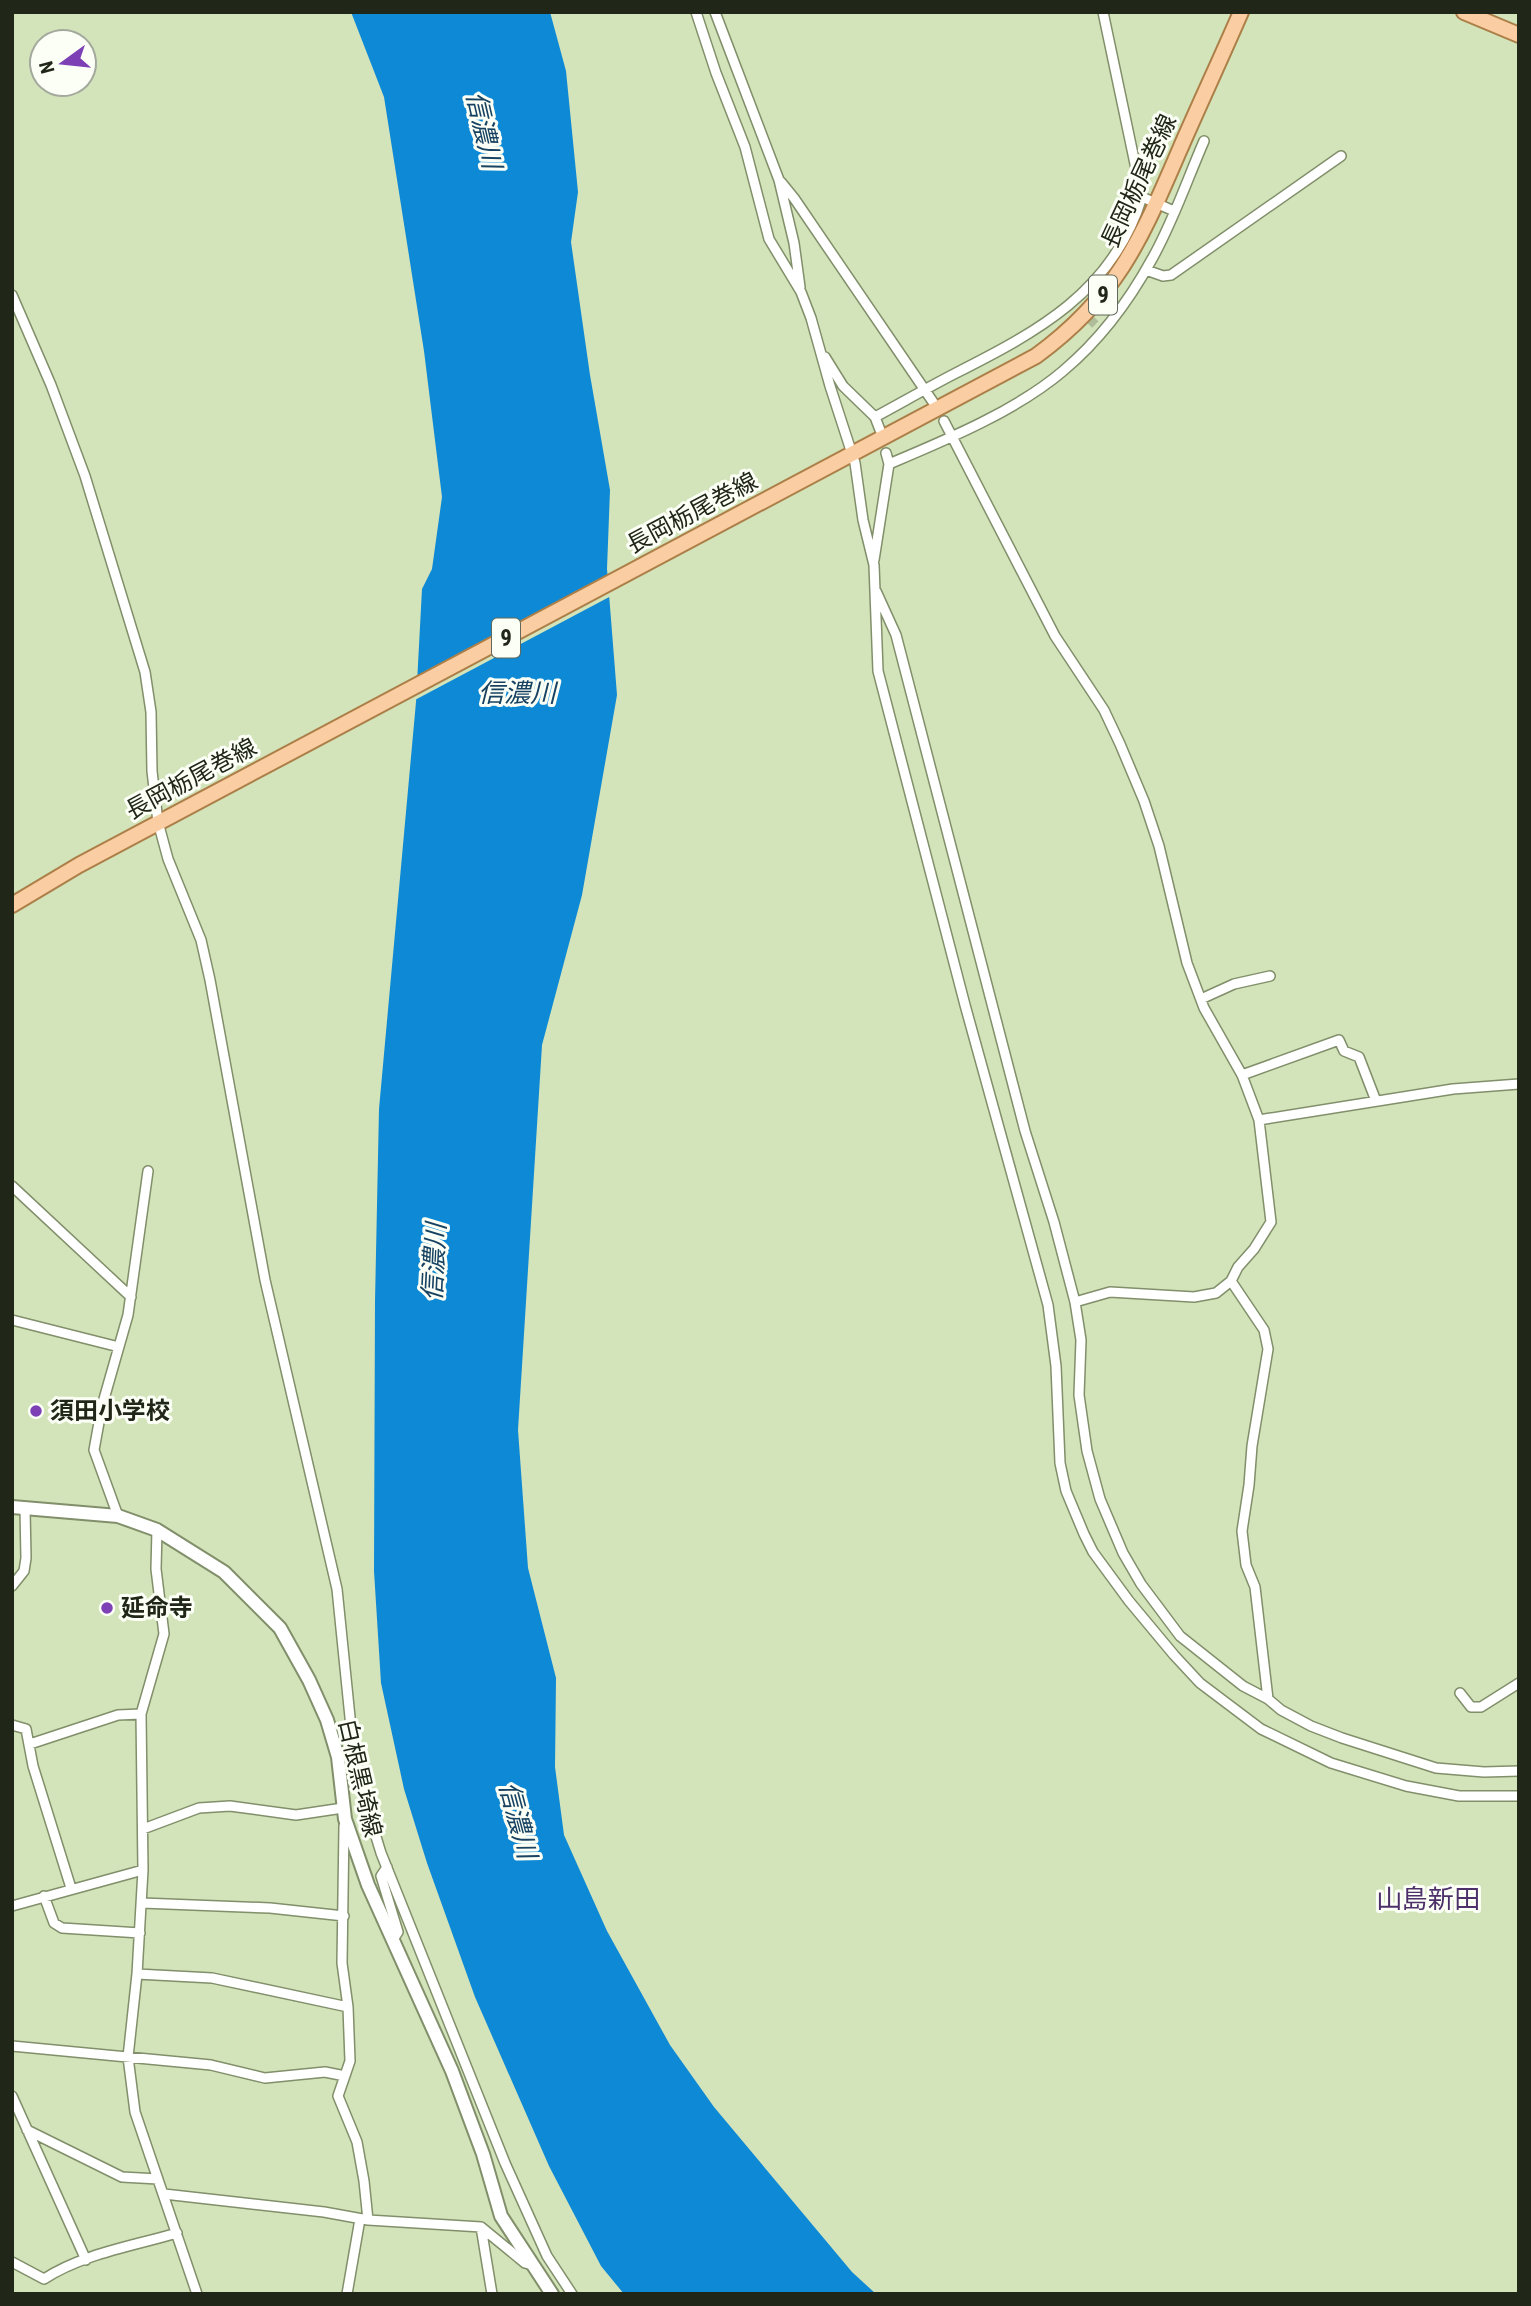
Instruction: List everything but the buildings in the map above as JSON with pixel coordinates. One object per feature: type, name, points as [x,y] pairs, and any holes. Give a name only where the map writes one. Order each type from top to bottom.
[{"type":"main road","name":"長岡栃尾巻線","points":[[12,905],[158,822],[1036,356],[1072,328],[1103,295],[1138,243],[1241,12]]},
{"type":"main road","points":[[1464,12],[1519,35]]},
{"type":"main road","name":"白根黒埼線","points":[[19,1508],[118,1516],[157,1530],[224,1572],[272,1619],[284,1635],[327,1720],[338,1757],[344,1814],[368,1885],[452,2071],[486,2163],[500,2216],[552,2294]]},
{"type":"street","points":[[696,12],[745,147],[769,239],[801,292],[811,318],[853,454],[863,520],[874,565]]},
{"type":"street","points":[[715,12],[779,180],[794,243],[801,292]]},
{"type":"street","points":[[875,417],[1021,340],[1076,305],[1123,244],[1134,223],[1142,197],[1103,12]]},
{"type":"street","points":[[889,464],[951,438],[1030,395],[1062,373],[1099,328],[1126,303],[1146,270],[1204,141]]},
{"type":"street","points":[[1146,270],[1163,276],[1171,275],[1342,156]]},
{"type":"street","points":[[779,180],[933,402]]},
{"type":"street","points":[[1142,197],[1174,211]]},
{"type":"street","points":[[12,295],[51,385],[85,476],[145,672],[151,712],[152,785],[158,822],[168,859],[201,940],[210,980],[265,1280],[337,1589],[356,1770],[387,1867],[510,2175],[547,2256],[572,2294]]},
{"type":"street","points":[[818,346],[843,386],[875,417],[880,430]]},
{"type":"street","points":[[944,421],[1044,617],[1104,710],[1120,744],[1159,846],[1187,964],[1201,999],[1242,1075],[1259,1121],[1271,1222],[1231,1281],[1216,1293],[1194,1297],[1110,1292],[1075,1302]]},
{"type":"street","points":[[886,453],[889,464],[874,565],[878,671],[955,967],[1048,1305],[1056,1366],[1060,1463],[1066,1491],[1084,1534],[1093,1552],[1129,1601],[1174,1655],[1200,1683],[1261,1729],[1331,1763],[1406,1786],[1460,1796],[1519,1796]]},
{"type":"street","points":[[874,586],[896,635],[1025,1131],[1054,1222],[1075,1302],[1081,1340],[1079,1395],[1087,1451],[1100,1500],[1123,1553],[1141,1584],[1180,1636],[1242,1686],[1268,1699],[1281,1710],[1311,1726],[1372,1749],[1436,1768],[1484,1772],[1519,1771]]},
{"type":"street","points":[[1201,999],[1234,984],[1270,976]]},
{"type":"street","points":[[1242,1075],[1339,1040],[1344,1051],[1359,1057],[1376,1101]]},
{"type":"street","points":[[1259,1121],[1452,1088],[1519,1084]]},
{"type":"street","points":[[118,1516],[94,1450],[102,1406],[131,1297],[148,1171]]},
{"type":"street","points":[[12,1186],[131,1297]]},
{"type":"street","points":[[1231,1281],[1264,1330],[1268,1349],[1252,1446],[1250,1485],[1242,1531],[1246,1565],[1255,1587],[1268,1699]]},
{"type":"street","points":[[12,1320],[118,1347]]},
{"type":"street","points":[[12,1586],[24,1571],[26,1558],[19,1508]]},
{"type":"street","points":[[157,1530],[156,1569],[164,1634],[141,1714],[142,1903],[128,2057],[135,2112],[197,2294]]},
{"type":"street","points":[[1460,1693],[1471,1707],[1481,1707],[1519,1683]]},
{"type":"street","points":[[30,1744],[118,1715],[141,1714]]},
{"type":"street","points":[[12,1725],[26,1729],[33,1766],[71,1888]]},
{"type":"street","points":[[143,1829],[199,1808],[230,1806],[296,1815],[344,1814],[342,1963],[348,2007],[350,2062],[338,2096],[357,2142],[364,2181],[364,2219],[347,2294]]},
{"type":"street","points":[[387,1867],[381,1877],[398,1932],[392,1941]]},
{"type":"street","points":[[12,1906],[143,1870]]},
{"type":"street","points":[[44,1896],[54,1923],[62,1928],[140,1933]]},
{"type":"street","points":[[142,1903],[270,1908],[344,1916]]},
{"type":"street","points":[[137,1973],[212,1978],[348,2007]]},
{"type":"street","points":[[12,2046],[211,2065],[265,2078],[325,2072],[345,2076]]},
{"type":"street","points":[[12,2096],[15,2108],[86,2260]]},
{"type":"street","points":[[27,2130],[122,2177],[158,2179]]},
{"type":"street","points":[[164,2194],[364,2219],[481,2227],[525,2263],[534,2266]]},
{"type":"street","points":[[481,2227],[492,2294]]},
{"type":"street","points":[[12,2262],[44,2279],[86,2260],[177,2233]]},
{"type":"water","name":"信濃川","points":[[351,12],[550,12],[566,71],[578,192],[571,242],[610,490],[607,569],[617,695],[582,895],[542,1045],[518,1430],[528,1568],[556,1678],[555,1767],[564,1835],[607,1931],[670,2045],[714,2107],[852,2272],[876,2294],[624,2294],[601,2266],[549,2166],[475,1997],[427,1863],[404,1789],[381,1683],[374,1571],[379,1109],[416,702],[422,589],[432,569],[442,497],[424,351],[384,97]]},
{"type":"pier","points":[[611,575],[613,595],[413,701],[414,680]]},
{"type":"tunnel","points":[[1079,309],[1096,325]]},
{"type":"place","name":"須田小学校","points":[[36,1411]]},
{"type":"place","name":"延命寺","points":[[107,1608]]},
{"type":"district","name":"山島新田","points":[[1428,1899]]}]
